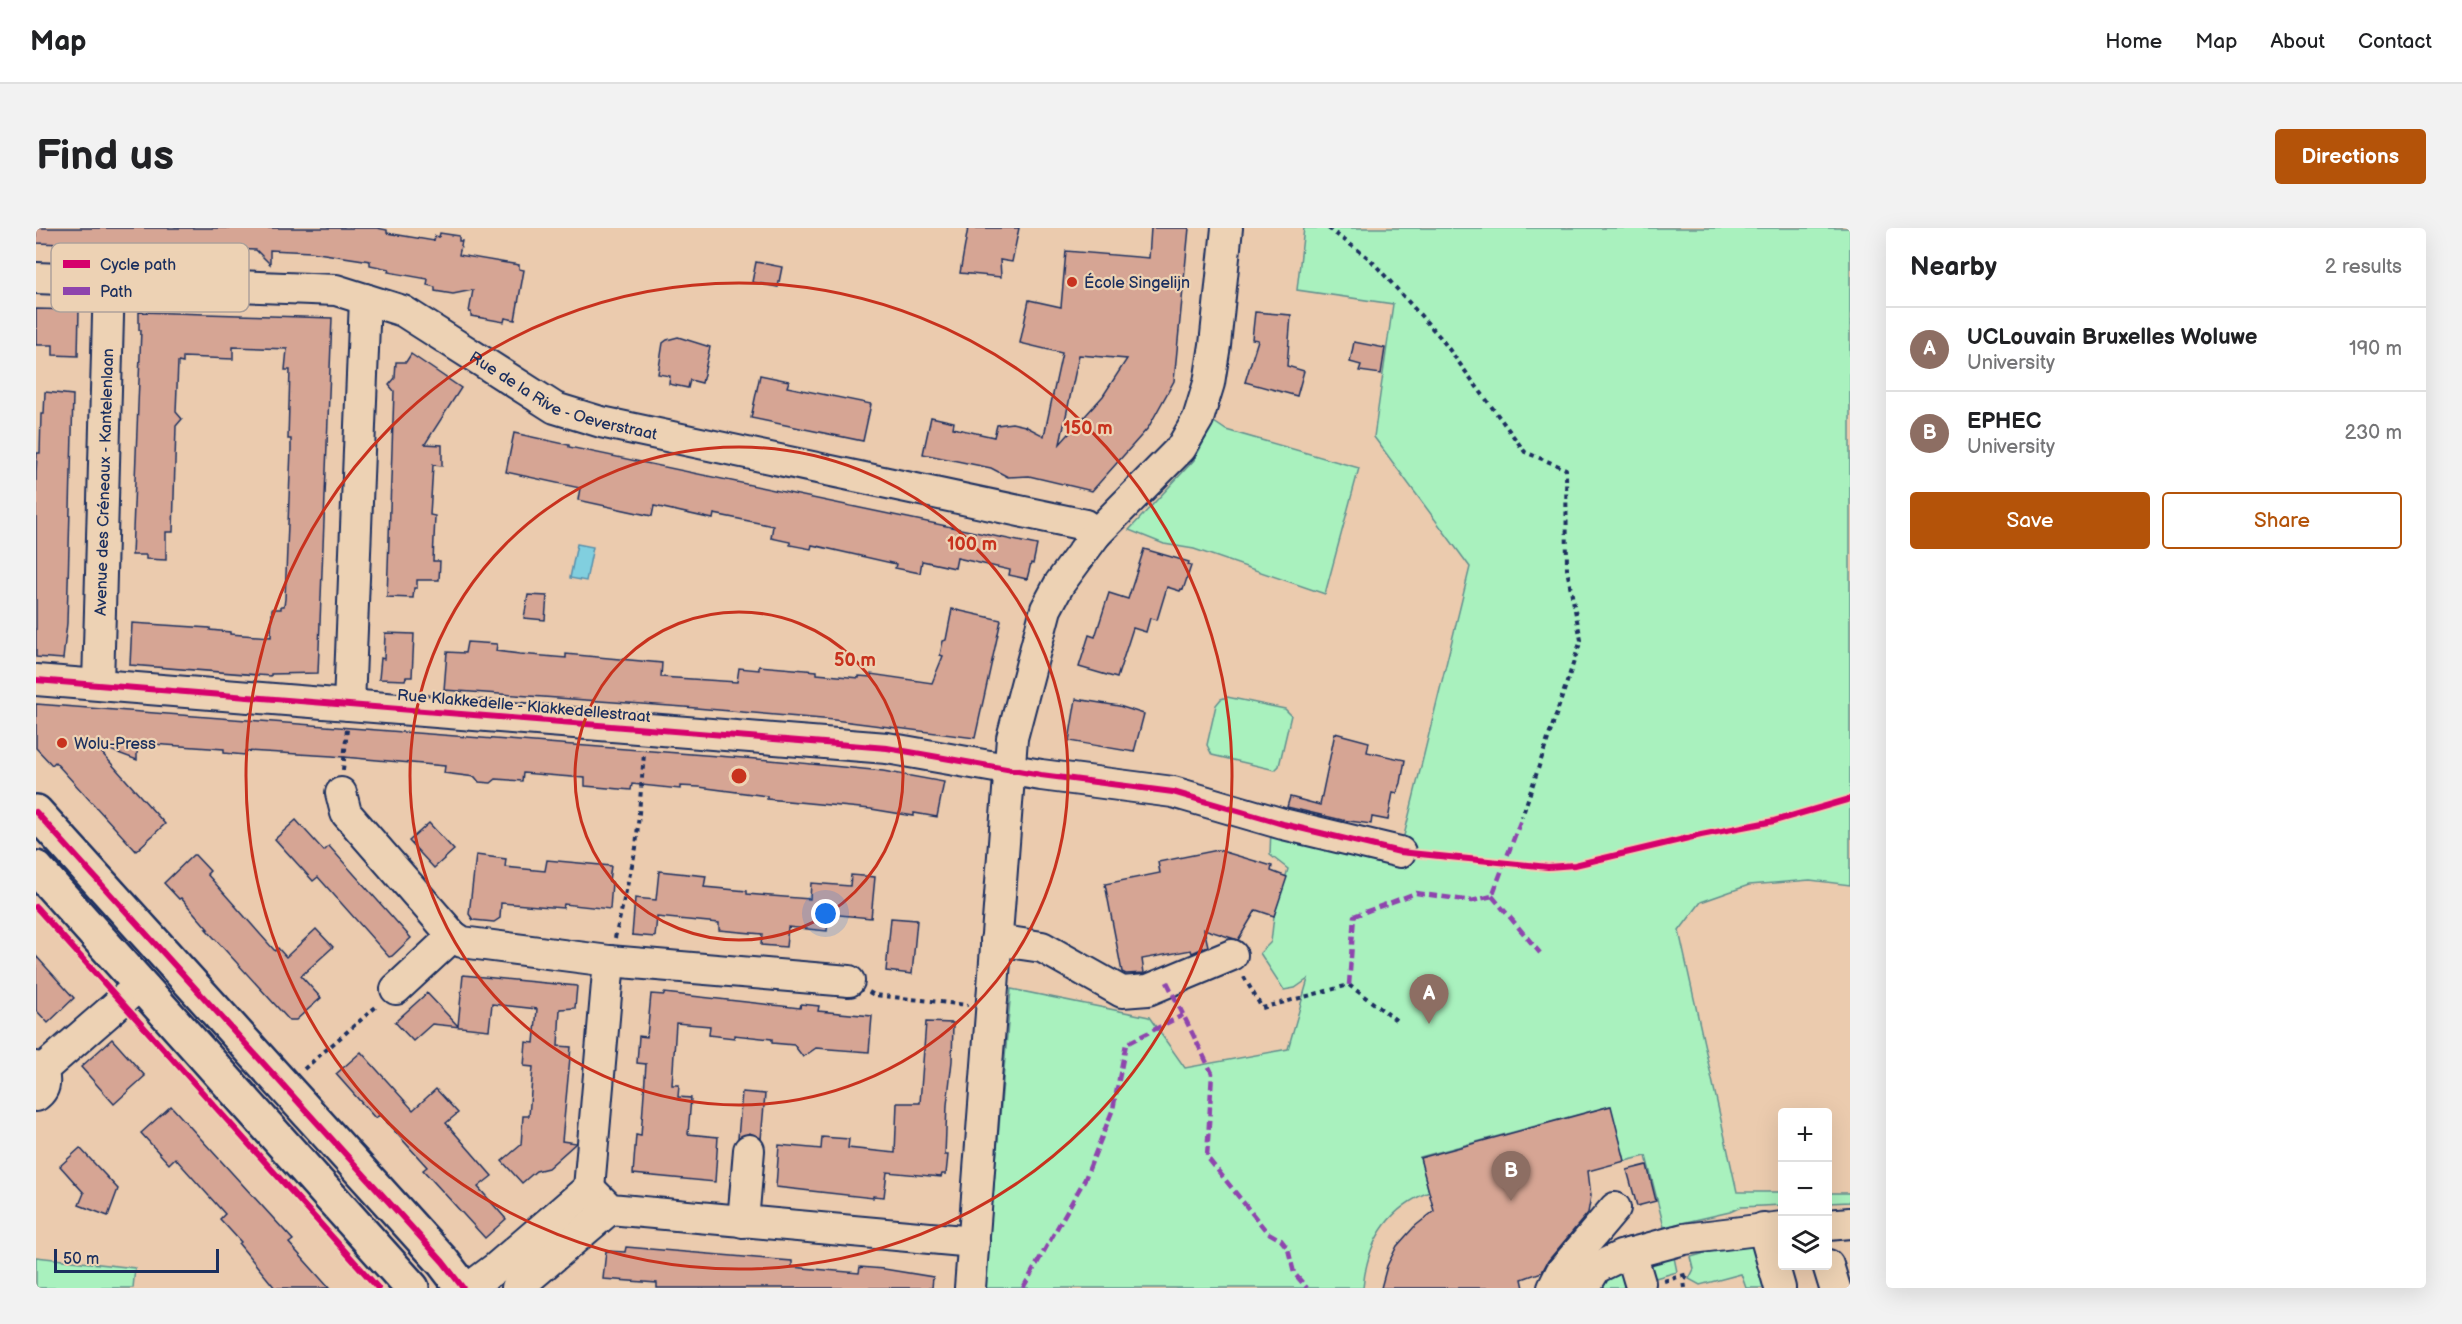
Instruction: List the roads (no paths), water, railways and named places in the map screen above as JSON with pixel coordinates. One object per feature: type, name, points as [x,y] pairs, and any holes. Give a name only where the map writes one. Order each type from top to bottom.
[{"type":"main road","points":[[36,812],[285,1085],[464,1288]]},
{"type":"main road","points":[[36,868],[412,1288]]},
{"type":"main road","points":[[216,1068],[244,1040]]},
{"type":"street","points":[[970,1288],[1012,738],[1046,609],[1060,583],[1096,534],[1181,447],[1198,419],[1209,384],[1215,345],[1227,228]]},
{"type":"street","name":"Rue de la Rive - Oeverstraat","points":[[36,278],[51,278]]},
{"type":"street","name":"Rue de la Rive - Oeverstraat","points":[[249,286],[336,290],[403,311],[555,408],[601,422],[1085,525],[1096,534]]},
{"type":"street","points":[[349,705],[365,299]]},
{"type":"street","name":"Avenue des Créneaux - Kantelenlaan","points":[[98,684],[108,312]]},
{"type":"street","name":"Rue Klakkedelle - Klakkedellestraat","points":[[36,680],[886,748],[1009,769],[1173,792],[1283,824],[1400,852]]},
{"type":"street","points":[[341,793],[346,813],[453,936],[462,942],[609,961],[849,981]]},
{"type":"street","points":[[396,989],[453,936]]},
{"type":"street","points":[[996,940],[1042,947],[1122,992],[1148,990],[1232,955]]},
{"type":"street","points":[[517,1288],[600,1199],[609,961]]},
{"type":"street","points":[[38,1078],[141,984]]},
{"type":"street","points":[[743,1222],[749,1150]]},
{"type":"street","points":[[469,1288],[600,1199],[743,1222],[974,1242]]},
{"type":"street","points":[[1553,1288],[1561,1272],[1615,1208]]},
{"type":"street","points":[[1832,1225],[1850,1223]]},
{"type":"street","points":[[1584,1288],[1591,1274],[1600,1265],[1648,1243],[1694,1258],[1773,1227],[1780,1288]]},
{"type":"street","points":[[1640,1282],[1648,1243]]},
{"type":"water","points":[[577,544],[593,547],[586,581],[570,578]]},
{"type":"place","name":"École Singelijn","points":[[1072,282]]},
{"type":"place","name":"Wolu-Press","points":[[62,743]]},
{"type":"place","name":"UCLouvain Bruxelles Woluwe","points":[[1429,1024]]},
{"type":"place","name":"EPHEC","points":[[1511,1201]]}]
